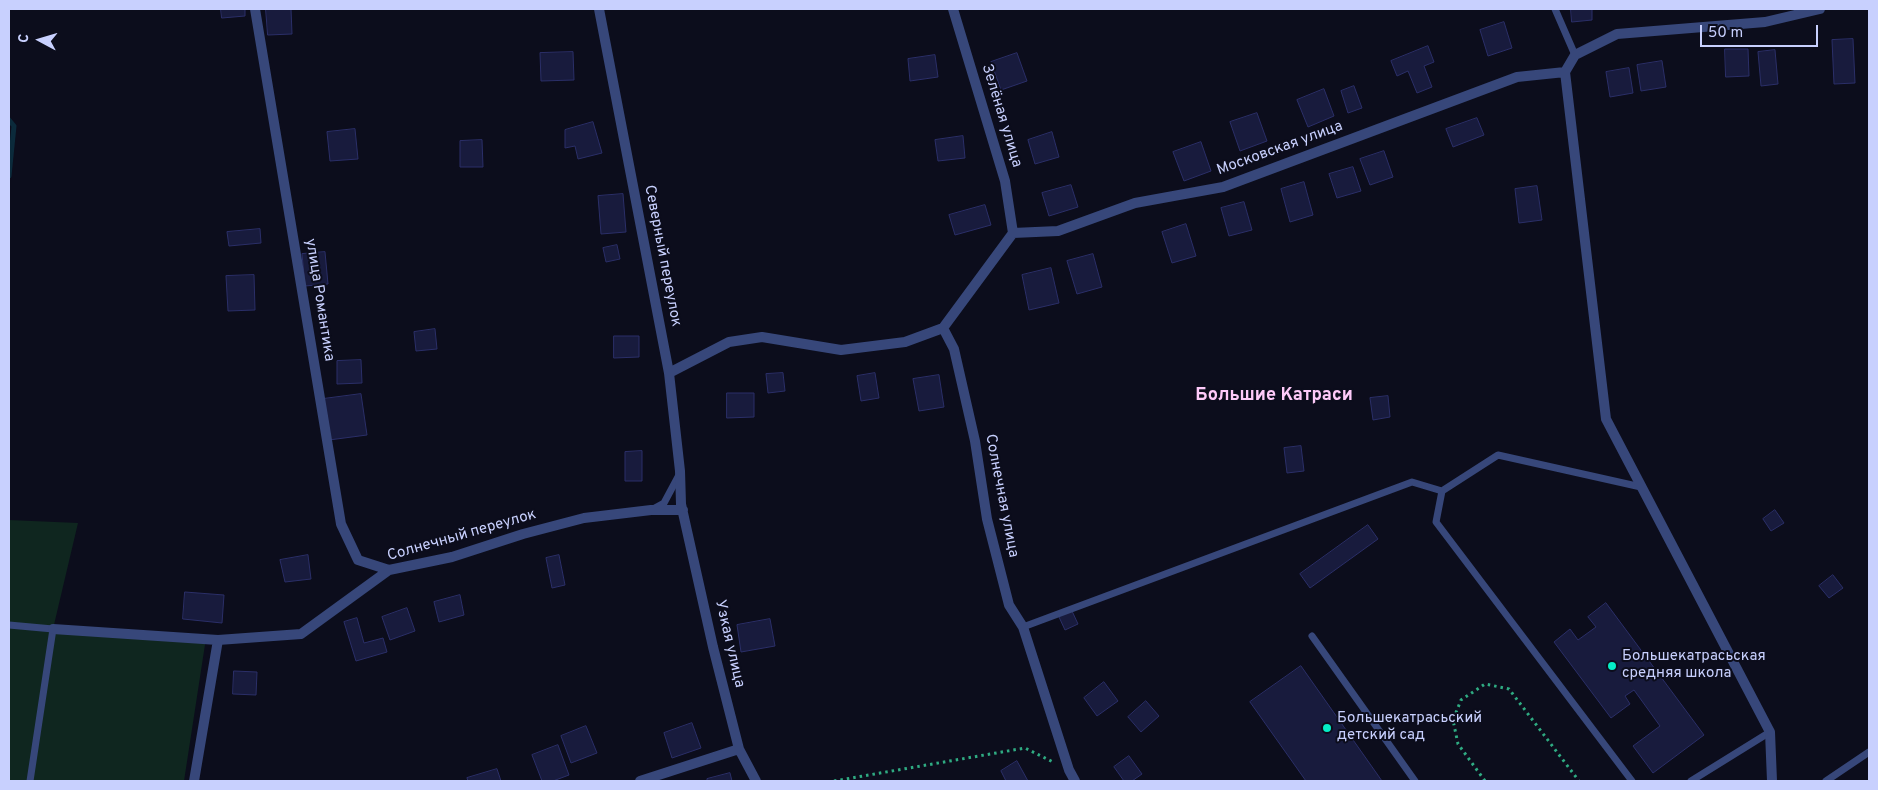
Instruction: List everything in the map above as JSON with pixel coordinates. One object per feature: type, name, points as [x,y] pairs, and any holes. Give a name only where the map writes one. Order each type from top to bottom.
[{"type":"street","name":"улица Романтика","points":[[255,9],[341,524],[358,560],[389,570]]},
{"type":"street","name":"Северный переулок","points":[[599,9],[669,373],[683,510]]},
{"type":"street","name":"Зелёная улица","points":[[953,9],[1005,181],[1013,233]]},
{"type":"street","points":[[1772,781],[1770,732],[1606,419],[1565,72],[1575,56],[1617,34],[1765,22],[1820,9]]},
{"type":"street","name":"Московская улица","points":[[1013,233],[1058,231],[1135,203],[1223,187],[1517,78],[1565,72]]},
{"type":"street","points":[[669,373],[730,342],[762,338],[841,350],[905,342],[943,328],[1013,233]]},
{"type":"street","name":"Солнечная улица","points":[[943,328],[954,349],[975,441],[987,519],[1009,604],[1023,627],[1069,770],[1075,781]]},
{"type":"street","name":"Солнечный переулок","points":[[53,629],[218,640],[301,634],[389,570],[452,557],[523,534],[584,518],[651,510],[683,510]]},
{"type":"street","name":"Узкая улица","points":[[683,510],[713,647],[739,750],[756,781]]},
{"type":"street","points":[[194,781],[218,640]]},
{"type":"street","points":[[640,781],[739,750]]},
{"type":"lane","points":[[1555,9],[1575,56]]},
{"type":"lane","points":[[1632,781],[1436,522],[1442,491],[1498,455],[1641,487]]},
{"type":"lane","points":[[651,510],[664,504],[680,471]]},
{"type":"lane","points":[[1023,627],[1412,482],[1442,491]]},
{"type":"lane","points":[[9,625],[53,629],[30,781]]},
{"type":"lane","points":[[1312,636],[1415,781]]},
{"type":"lane","points":[[1691,781],[1770,732]]},
{"type":"lane","points":[[1826,781],[1869,752]]},
{"type":"path","points":[[1485,781],[1458,744],[1453,720],[1460,700],[1485,684],[1509,689],[1579,781]]},
{"type":"path","points":[[834,781],[1025,748],[1069,770]]},
{"type":"green space","points":[[9,520],[78,523],[53,629],[206,638],[184,781],[9,781]]},
{"type":"building","points":[[221,9],[245,9],[245,16],[222,18]]},
{"type":"building","points":[[266,9],[291,9],[292,34],[268,35]]},
{"type":"building","points":[[1571,9],[1592,9],[1592,20],[1572,22]]},
{"type":"building","points":[[1504,22],[1512,48],[1488,56],[1480,30]]},
{"type":"building","points":[[1853,39],[1855,83],[1834,84],[1832,40]]},
{"type":"building","points":[[1428,46],[1434,62],[1424,66],[1432,87],[1417,93],[1408,71],[1397,76],[1391,61]]},
{"type":"building","points":[[1725,49],[1748,49],[1749,76],[1726,77]]},
{"type":"building","points":[[1775,50],[1778,84],[1761,86],[1758,52]]},
{"type":"building","points":[[573,52],[574,80],[541,81],[540,53]]},
{"type":"building","points":[[1017,53],[1027,81],[1001,90],[991,62]]},
{"type":"building","points":[[935,55],[938,77],[910,81],[908,59]]},
{"type":"building","points":[[1662,61],[1666,87],[1641,91],[1637,65]]},
{"type":"building","points":[[1629,68],[1633,93],[1610,97],[1606,72]]},
{"type":"building","points":[[1354,86],[1362,108],[1348,113],[1341,91]]},
{"type":"building","points":[[1324,89],[1334,116],[1308,127],[1297,100]]},
{"type":"building","points":[[1257,113],[1267,141],[1240,151],[1230,122]]},
{"type":"building","points":[[1477,118],[1484,135],[1453,147],[1446,129]]},
{"type":"building","points":[[593,122],[602,153],[578,159],[575,146],[565,148],[565,130]]},
{"type":"building","points":[[355,129],[358,159],[330,161],[327,132]]},
{"type":"building","points":[[1052,132],[1059,157],[1035,164],[1028,140]]},
{"type":"building","points":[[963,136],[965,158],[938,161],[935,140]]},
{"type":"building","points":[[482,140],[483,167],[460,167],[460,141]]},
{"type":"building","points":[[1201,142],[1211,171],[1184,181],[1173,152]]},
{"type":"building","points":[[1384,151],[1393,177],[1370,185],[1360,159]]},
{"type":"building","points":[[1353,167],[1361,191],[1337,198],[1329,174]]},
{"type":"building","points":[[1304,182],[1313,215],[1290,222],[1281,189]]},
{"type":"building","points":[[1071,185],[1078,207],[1049,216],[1042,193]]},
{"type":"building","points":[[1537,186],[1542,220],[1519,223],[1515,189]]},
{"type":"building","points":[[623,194],[626,232],[601,234],[598,196]]},
{"type":"building","points":[[1244,202],[1252,230],[1229,236],[1221,208]]},
{"type":"building","points":[[985,205],[991,225],[955,235],[949,215]]},
{"type":"building","points":[[1186,224],[1196,256],[1172,263],[1162,232]]},
{"type":"building","points":[[260,229],[261,243],[229,246],[227,232]]},
{"type":"building","points":[[617,245],[620,259],[606,262],[603,248]]},
{"type":"building","points":[[325,252],[328,284],[305,286],[302,254]]},
{"type":"building","points":[[1093,254],[1102,287],[1077,294],[1067,261]]},
{"type":"building","points":[[1051,268],[1059,303],[1029,310],[1022,275]]},
{"type":"building","points":[[254,275],[255,310],[228,311],[226,276]]},
{"type":"building","points":[[435,329],[437,349],[416,351],[414,332]]},
{"type":"building","points":[[614,336],[639,336],[639,357],[614,358]]},
{"type":"building","points":[[361,360],[362,383],[337,384],[337,361]]},
{"type":"building","points":[[783,373],[785,391],[768,393],[766,374]]},
{"type":"building","points":[[875,373],[879,398],[861,401],[857,376]]},
{"type":"building","points":[[939,375],[944,407],[919,411],[913,379]]},
{"type":"building","points":[[727,393],[754,393],[754,417],[727,418]]},
{"type":"building","points":[[361,394],[367,435],[329,440],[323,399]]},
{"type":"building","points":[[1388,396],[1390,417],[1373,420],[1370,398]]},
{"type":"building","points":[[1301,446],[1304,471],[1287,473],[1284,448]]},
{"type":"building","points":[[642,451],[642,481],[625,481],[625,452]]},
{"type":"building","points":[[1775,510],[1784,523],[1771,531],[1763,519]]},
{"type":"building","points":[[1368,525],[1378,539],[1310,588],[1300,574]]},
{"type":"building","points":[[308,555],[311,579],[285,582],[280,560]]},
{"type":"building","points":[[559,555],[565,585],[552,588],[546,558]]},
{"type":"building","points":[[1833,575],[1843,588],[1829,598],[1819,586]]},
{"type":"building","points":[[185,592],[224,595],[222,623],[183,619]]},
{"type":"building","points":[[460,595],[464,615],[439,622],[434,602]]},
{"type":"building","name":"Большекатрасьская средняя школа","points":[[1606,603],[1704,735],[1653,773],[1633,746],[1660,726],[1634,690],[1625,696],[1630,704],[1611,718],[1554,642],[1570,629],[1578,640],[1596,627],[1588,617]]},
{"type":"building","points":[[407,608],[415,631],[390,640],[382,617]]},
{"type":"building","points":[[1072,611],[1078,624],[1065,630],[1059,617]]},
{"type":"building","points":[[357,618],[364,643],[383,638],[387,652],[356,661],[344,622]]},
{"type":"building","points":[[770,619],[775,646],[741,652],[737,625]]},
{"type":"building","points":[[1301,666],[1382,781],[1306,781],[1250,702]]},
{"type":"building","points":[[234,671],[257,672],[256,695],[233,694]]},
{"type":"building","points":[[1104,682],[1118,701],[1097,716],[1084,698]]},
{"type":"building","points":[[1146,701],[1159,716],[1141,732],[1128,717]]},
{"type":"building","points":[[692,723],[701,748],[672,758],[664,733]]},
{"type":"building","points":[[586,726],[597,753],[571,763],[561,736]]},
{"type":"building","points":[[558,745],[569,775],[553,781],[542,781],[532,755]]},
{"type":"building","points":[[1129,756],[1142,774],[1132,781],[1124,781],[1114,767]]},
{"type":"building","points":[[1017,761],[1028,781],[1006,781],[1001,771]]},
{"type":"building","points":[[497,769],[501,781],[468,781],[467,778]]},
{"type":"building","points":[[730,773],[732,781],[707,781],[707,779]]},
{"type":"waterway","points":[[9,120],[14,126],[9,176]]},
{"type":"place","name":"Большекатрасьская средняя школа","points":[[1612,666]]},
{"type":"place","name":"Большекатрасьский детский сад","points":[[1327,728]]},
{"type":"district","name":"Большие Катраси","points":[[1274,396]]}]
